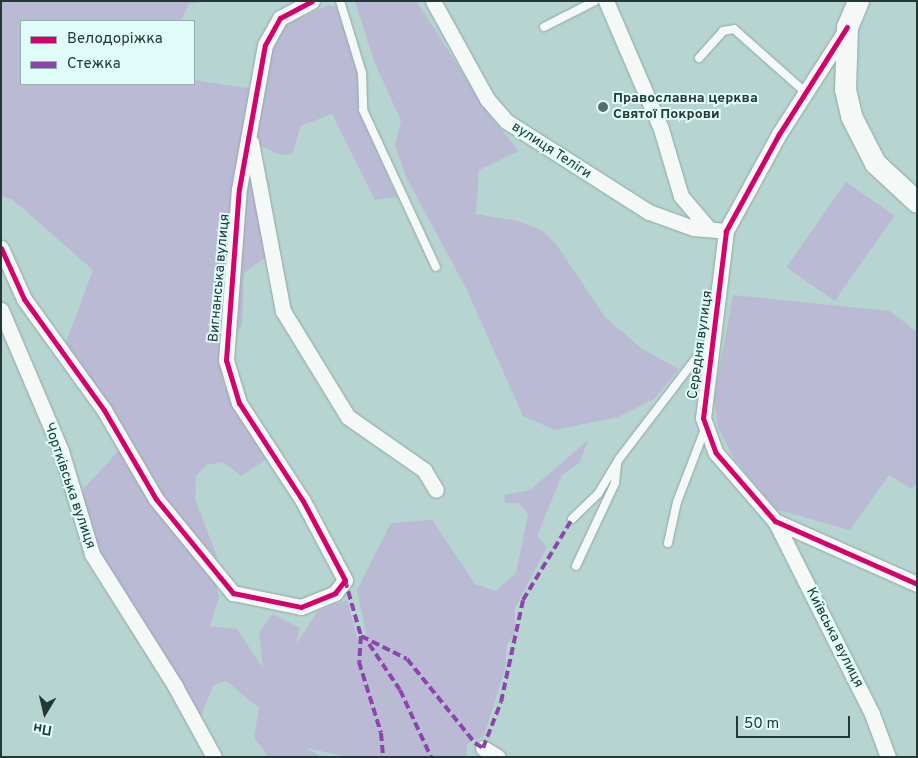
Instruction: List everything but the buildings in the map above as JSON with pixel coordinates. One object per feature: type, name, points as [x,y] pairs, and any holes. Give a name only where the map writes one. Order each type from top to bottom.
[{"type":"street","name":"Вигнанська вулиця","points":[[1,248],[24,299],[104,410],[156,499],[233,593],[301,607],[335,593],[345,580],[303,501],[239,403],[226,360],[228,300],[249,128],[270,30],[286,13],[312,1]]},
{"type":"street","name":"вулиця Теліги","points":[[433,1],[487,99],[506,121],[649,212],[709,229],[726,231]]},
{"type":"street","points":[[606,1],[661,129],[681,196],[709,229]]},
{"type":"street","points":[[858,1],[847,27],[846,88],[856,130],[875,162],[917,202]]},
{"type":"street","name":"Середня вулиця","points":[[847,27],[805,92],[726,231],[710,340],[706,429],[716,453],[775,521],[917,584]]},
{"type":"street","points":[[249,128],[264,231],[283,311],[348,418],[424,470],[436,490]]},
{"type":"street","name":"Чортківська вулиця","points":[[1,310],[61,451],[92,554],[176,686],[214,757]]},
{"type":"street","name":"Київська вулиця","points":[[775,521],[872,714],[887,756]]},
{"type":"street","points":[[483,748],[498,757]]},
{"type":"lane","points":[[340,1],[362,73],[363,110],[436,267]]},
{"type":"lane","points":[[544,27],[594,1]]},
{"type":"lane","points":[[699,58],[723,31],[734,29],[805,92]]},
{"type":"lane","points":[[572,519],[598,494],[617,461],[710,340]]},
{"type":"lane","points":[[668,543],[677,502],[706,429]]},
{"type":"lane","points":[[576,566],[616,483],[617,461]]},
{"type":"shaded area","points":[[1,1],[206,1],[189,4],[181,20],[20,20],[20,85],[195,85],[195,80],[253,89],[244,130],[267,256],[244,273],[242,326],[223,344],[221,363],[223,383],[266,459],[241,476],[223,462],[206,465],[196,476],[195,499],[218,559],[167,506],[66,342],[93,270],[13,200],[1,196]]},
{"type":"shaded area","points":[[355,1],[416,1],[489,115],[519,151],[479,170],[476,214],[518,221],[541,230],[556,244],[605,317],[642,349],[679,369],[654,399],[618,417],[555,430],[523,416],[466,288],[407,179],[395,146],[401,121],[374,61]]},
{"type":"shaded area","points":[[329,5],[338,7],[357,73],[359,111],[397,197],[375,200],[332,114],[301,126],[292,154],[280,155],[255,143],[269,51],[285,25]]},
{"type":"shaded area","points":[[846,182],[894,216],[835,301],[786,267]]},
{"type":"shaded area","points":[[733,295],[890,311],[917,332],[917,483],[912,489],[889,475],[850,530],[775,509],[734,459],[718,427],[714,398]]},
{"type":"shaded area","points":[[588,440],[580,462],[562,475],[537,536],[547,547],[515,608],[515,633],[507,645],[505,669],[484,736],[467,744],[467,757],[348,757],[307,748],[321,757],[269,757],[254,738],[259,708],[226,681],[213,686],[199,721],[94,552],[77,496],[121,448],[213,574],[219,597],[210,626],[237,629],[263,668],[259,632],[273,614],[300,628],[296,644],[318,611],[347,600],[357,637],[366,634],[357,590],[391,523],[432,520],[475,584],[496,591],[516,573],[528,514],[518,503],[505,503],[504,495],[530,490]]},
{"type":"marked path","points":[[345,580],[361,636],[407,659],[475,743],[483,748],[501,702],[523,600],[572,519]]},
{"type":"marked path","points":[[361,636],[359,662],[381,733],[383,757]]},
{"type":"marked path","points":[[369,644],[400,690],[431,757]]},
{"type":"cycle path","points":[[1,248],[24,299],[104,410],[156,499],[233,593],[301,607],[335,593],[345,580],[303,501],[239,403],[226,360],[239,189],[265,45],[280,18],[312,1]]},
{"type":"cycle path","points":[[847,27],[779,134],[726,231],[703,418],[716,453],[775,521],[917,584]]},
{"type":"place","name":"Православна церква Святої Покрови","points":[[603,107]]}]
